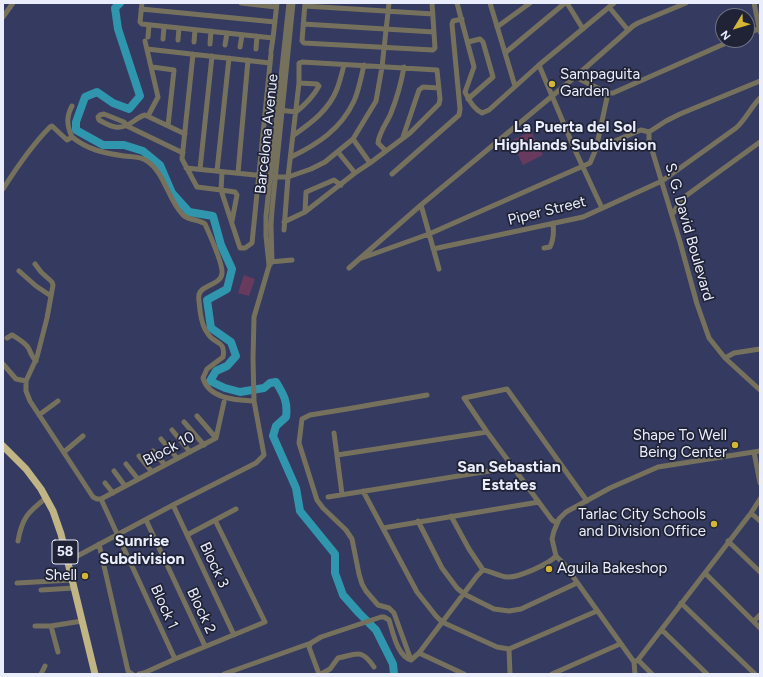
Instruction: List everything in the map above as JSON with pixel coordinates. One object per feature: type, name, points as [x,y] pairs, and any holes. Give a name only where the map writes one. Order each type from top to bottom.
[{"type":"highway","name":"58","points":[[3,446],[26,469],[41,490],[53,511],[68,561],[95,674]]},
{"type":"street","points":[[3,18],[13,3]]},
{"type":"street","points":[[142,3],[140,9],[141,23],[273,38]]},
{"type":"street","points":[[229,58],[220,172],[221,190],[240,248],[245,248],[252,243],[277,5],[241,3]]},
{"type":"street","name":"Barcelona Avenue","points":[[173,505],[256,463],[264,455],[254,400],[254,317],[270,263],[270,248],[266,236],[289,3]]},
{"type":"street","name":"Barcelona Avenue","points":[[279,110],[293,3]]},
{"type":"street","points":[[186,168],[272,177],[288,177],[318,165],[338,152],[353,139],[376,102],[387,29],[389,3]]},
{"type":"street","points":[[432,3],[433,14],[435,48],[433,50],[304,43],[302,41],[305,5],[433,14]]},
{"type":"street","points":[[457,3],[474,67],[465,92],[468,99],[477,111],[482,113],[489,110],[614,3]]},
{"type":"street","points":[[490,3],[516,86]]},
{"type":"street","points":[[498,27],[530,3]]},
{"type":"street","points":[[505,53],[566,3],[583,29]]},
{"type":"street","points":[[349,268],[575,77],[628,30],[638,23],[686,3]]},
{"type":"street","points":[[754,3],[760,30]]},
{"type":"street","points":[[609,7],[628,30]]},
{"type":"street","points":[[140,9],[275,22]]},
{"type":"street","points":[[392,174],[448,123],[459,115],[459,94],[452,24],[453,22],[462,19]]},
{"type":"street","points":[[303,24],[434,32]]},
{"type":"street","points":[[148,116],[158,97],[147,49],[146,39],[149,25]]},
{"type":"street","points":[[163,39],[164,26]]},
{"type":"street","points":[[178,40],[179,28]]},
{"type":"street","points":[[194,42],[195,30]]},
{"type":"street","points":[[210,44],[211,31]]},
{"type":"street","points":[[225,45],[227,33]]},
{"type":"street","points":[[240,47],[242,34]]},
{"type":"street","points":[[256,49],[257,36]]},
{"type":"street","points":[[468,42],[480,39],[483,42],[493,77],[468,99]]},
{"type":"street","points":[[575,77],[608,93],[613,93],[715,48]]},
{"type":"street","points":[[147,49],[270,63]]},
{"type":"street","points":[[193,54],[182,159],[197,187],[235,192],[237,195],[232,222]]},
{"type":"street","points":[[200,169],[212,56]]},
{"type":"street","points":[[238,173],[248,60]]},
{"type":"street","points":[[284,222],[305,212],[410,133],[439,104],[440,99],[437,70],[404,67],[300,63],[294,135],[288,177],[284,222],[284,230]]},
{"type":"street","points":[[294,135],[314,120],[330,102],[337,90],[344,64]]},
{"type":"street","points":[[291,157],[312,148],[341,123],[354,102],[364,66]]},
{"type":"street","points":[[539,66],[574,148],[602,208]]},
{"type":"street","points":[[152,67],[174,70],[168,126]]},
{"type":"street","points":[[386,151],[378,143],[379,137],[390,116],[400,91],[404,67]]},
{"type":"street","points":[[596,149],[641,130],[650,132],[680,114],[760,81]]},
{"type":"street","points":[[279,110],[296,112],[307,104],[319,86],[317,84],[299,83]]},
{"type":"street","points":[[402,138],[419,90],[423,87],[439,88]]},
{"type":"street","points":[[459,94],[465,92]]},
{"type":"street","points":[[359,259],[429,234],[590,164],[596,149],[608,93]]},
{"type":"street","name":"Piper Street","points":[[433,249],[583,217],[662,181],[742,123],[760,98]]},
{"type":"street","points":[[72,106],[68,113],[67,119],[69,131],[72,137],[82,145],[100,152],[140,158],[148,161],[156,170],[181,213],[188,219],[202,221],[205,224],[217,253],[222,273],[221,277],[200,291],[198,295],[201,316],[206,332],[211,339],[222,344],[224,349],[223,357],[207,369],[203,378],[205,384],[219,396],[234,400],[254,400]]},
{"type":"street","points":[[183,153],[127,126],[124,122],[104,114],[98,117],[99,120],[111,127],[127,126],[143,115],[185,134]]},
{"type":"street","points":[[3,190],[39,138],[50,127],[52,126],[67,140],[72,137]]},
{"type":"street","name":"S. G. David Boulevard","points":[[650,132],[649,140],[704,326],[709,338],[725,358],[760,390]]},
{"type":"street","points":[[353,139],[370,163]]},
{"type":"street","points":[[672,215],[680,202],[687,195],[760,142]]},
{"type":"street","points":[[338,152],[355,173]]},
{"type":"street","points":[[305,212],[306,192],[334,180],[341,185]]},
{"type":"street","points":[[422,205],[439,269]]},
{"type":"street","points":[[544,248],[550,247],[552,243],[554,231],[553,223]]},
{"type":"street","points":[[270,263],[292,260]]},
{"type":"street","points":[[35,264],[52,282],[51,296],[36,361],[26,381],[26,391],[93,497],[102,499]]},
{"type":"street","points":[[19,271],[36,286],[51,296]]},
{"type":"street","points":[[7,338],[12,336],[18,339],[26,346],[36,361]]},
{"type":"street","points":[[725,358],[734,353],[760,349]]},
{"type":"street","points":[[3,364],[16,378],[26,381]]},
{"type":"street","points":[[557,523],[552,520],[487,432],[464,398],[507,389],[587,501]]},
{"type":"street","points":[[411,660],[394,613],[389,608],[378,605],[362,584],[352,539],[346,530],[323,508],[317,500],[300,442],[302,419],[310,415],[426,395]]},
{"type":"street","points":[[40,415],[58,401]]},
{"type":"street","name":"Block 10","points":[[102,499],[216,438],[224,402]]},
{"type":"street","points":[[197,416],[216,438]]},
{"type":"street","points":[[184,422],[204,445]]},
{"type":"street","points":[[172,430],[190,452]]},
{"type":"street","points":[[337,455],[487,432]]},
{"type":"street","points":[[334,433],[342,494]]},
{"type":"street","points":[[64,452],[83,436]]},
{"type":"street","points":[[161,439],[177,458]]},
{"type":"street","points":[[652,674],[636,661],[620,644],[564,564],[556,556],[552,539],[557,523],[566,512],[623,481],[658,468],[757,451],[760,484]]},
{"type":"street","points":[[154,452],[165,465]]},
{"type":"street","points":[[139,456],[152,472]]},
{"type":"street","points":[[126,464],[138,479]]},
{"type":"street","points":[[328,497],[514,467]]},
{"type":"street","points":[[114,471],[126,486]]},
{"type":"street","points":[[105,482],[113,493]]},
{"type":"street","points":[[363,491],[417,592],[442,622],[497,647],[509,649],[597,611]]},
{"type":"street","points":[[18,541],[26,516],[46,498]]},
{"type":"street","name":"Block 1","points":[[102,499],[175,659]]},
{"type":"street","points":[[635,674],[636,661],[662,630],[760,499]]},
{"type":"street","points":[[383,528],[539,502]]},
{"type":"street","points":[[68,561],[173,505]]},
{"type":"street","name":"Block 3","points":[[173,505],[234,635]]},
{"type":"street","points":[[187,535],[236,509]]},
{"type":"street","points":[[751,513],[760,521]]},
{"type":"street","points":[[451,516],[482,570]]},
{"type":"street","name":"Block 2","points":[[146,520],[205,646]]},
{"type":"street","points":[[139,674],[265,622],[215,520]]},
{"type":"street","points":[[418,521],[442,568],[457,588],[464,594],[494,608],[510,611],[521,609],[577,583]]},
{"type":"street","points":[[728,541],[760,572]]},
{"type":"street","points":[[99,544],[128,671],[132,674]]},
{"type":"street","points":[[482,570],[508,577],[514,576],[550,561],[556,556]]},
{"type":"street","points":[[411,660],[419,653],[482,570]]},
{"type":"street","points":[[705,573],[760,628]]},
{"type":"street","points":[[17,583],[72,580]]},
{"type":"street","points":[[41,590],[74,588]]},
{"type":"street","points":[[681,603],[755,674]]},
{"type":"street","points":[[754,621],[760,615]]},
{"type":"street","points":[[224,674],[311,643],[321,637],[381,617],[389,620],[402,653],[407,659],[411,660]]},
{"type":"street","points":[[35,626],[51,626],[82,621]]},
{"type":"street","points":[[51,626],[58,652]]},
{"type":"street","points":[[662,630],[707,674]]},
{"type":"street","points":[[311,643],[309,647],[319,674],[330,670],[338,658],[354,653],[362,655],[369,660],[374,667]]},
{"type":"street","points":[[552,674],[620,644]]},
{"type":"street","points":[[509,649],[510,674]]},
{"type":"street","points":[[419,653],[464,674]]},
{"type":"street","points":[[41,674],[45,666]]},
{"type":"shaded area","points":[[531,131],[543,155],[523,165],[511,141]]},
{"type":"shaded area","points":[[244,275],[255,279],[249,296],[238,293]]},
{"type":"waterway","points":[[120,3],[115,8],[118,29],[140,96],[129,109],[113,103],[97,92],[85,97],[76,122],[76,130],[103,145],[124,145],[143,151],[160,165],[172,193],[189,212],[213,216],[221,245],[232,269],[227,289],[207,300],[211,328],[231,342],[236,356],[227,366],[216,371],[210,381],[225,388],[240,392],[264,388],[270,383],[276,382],[285,399],[286,417],[276,426],[273,436],[296,488],[300,511],[335,554],[335,573],[343,595],[376,630],[393,664],[394,674]]},
{"type":"place","name":"Sampaguita Garden","points":[[552,84]]},
{"type":"place","name":"Shape To Well Being Center","points":[[735,445]]},
{"type":"place","name":"Tarlac City Schools and Division Office","points":[[714,524]]},
{"type":"place","name":"Aguila Bakeshop","points":[[549,569]]},
{"type":"place","name":"Shell","points":[[85,576]]},
{"type":"district","name":"La Puerta del Sol Highlands Subdivision","points":[[575,136]]},
{"type":"district","name":"San Sebastian Estates","points":[[509,476]]},
{"type":"district","name":"Sunrise Subdivision","points":[[142,550]]}]
